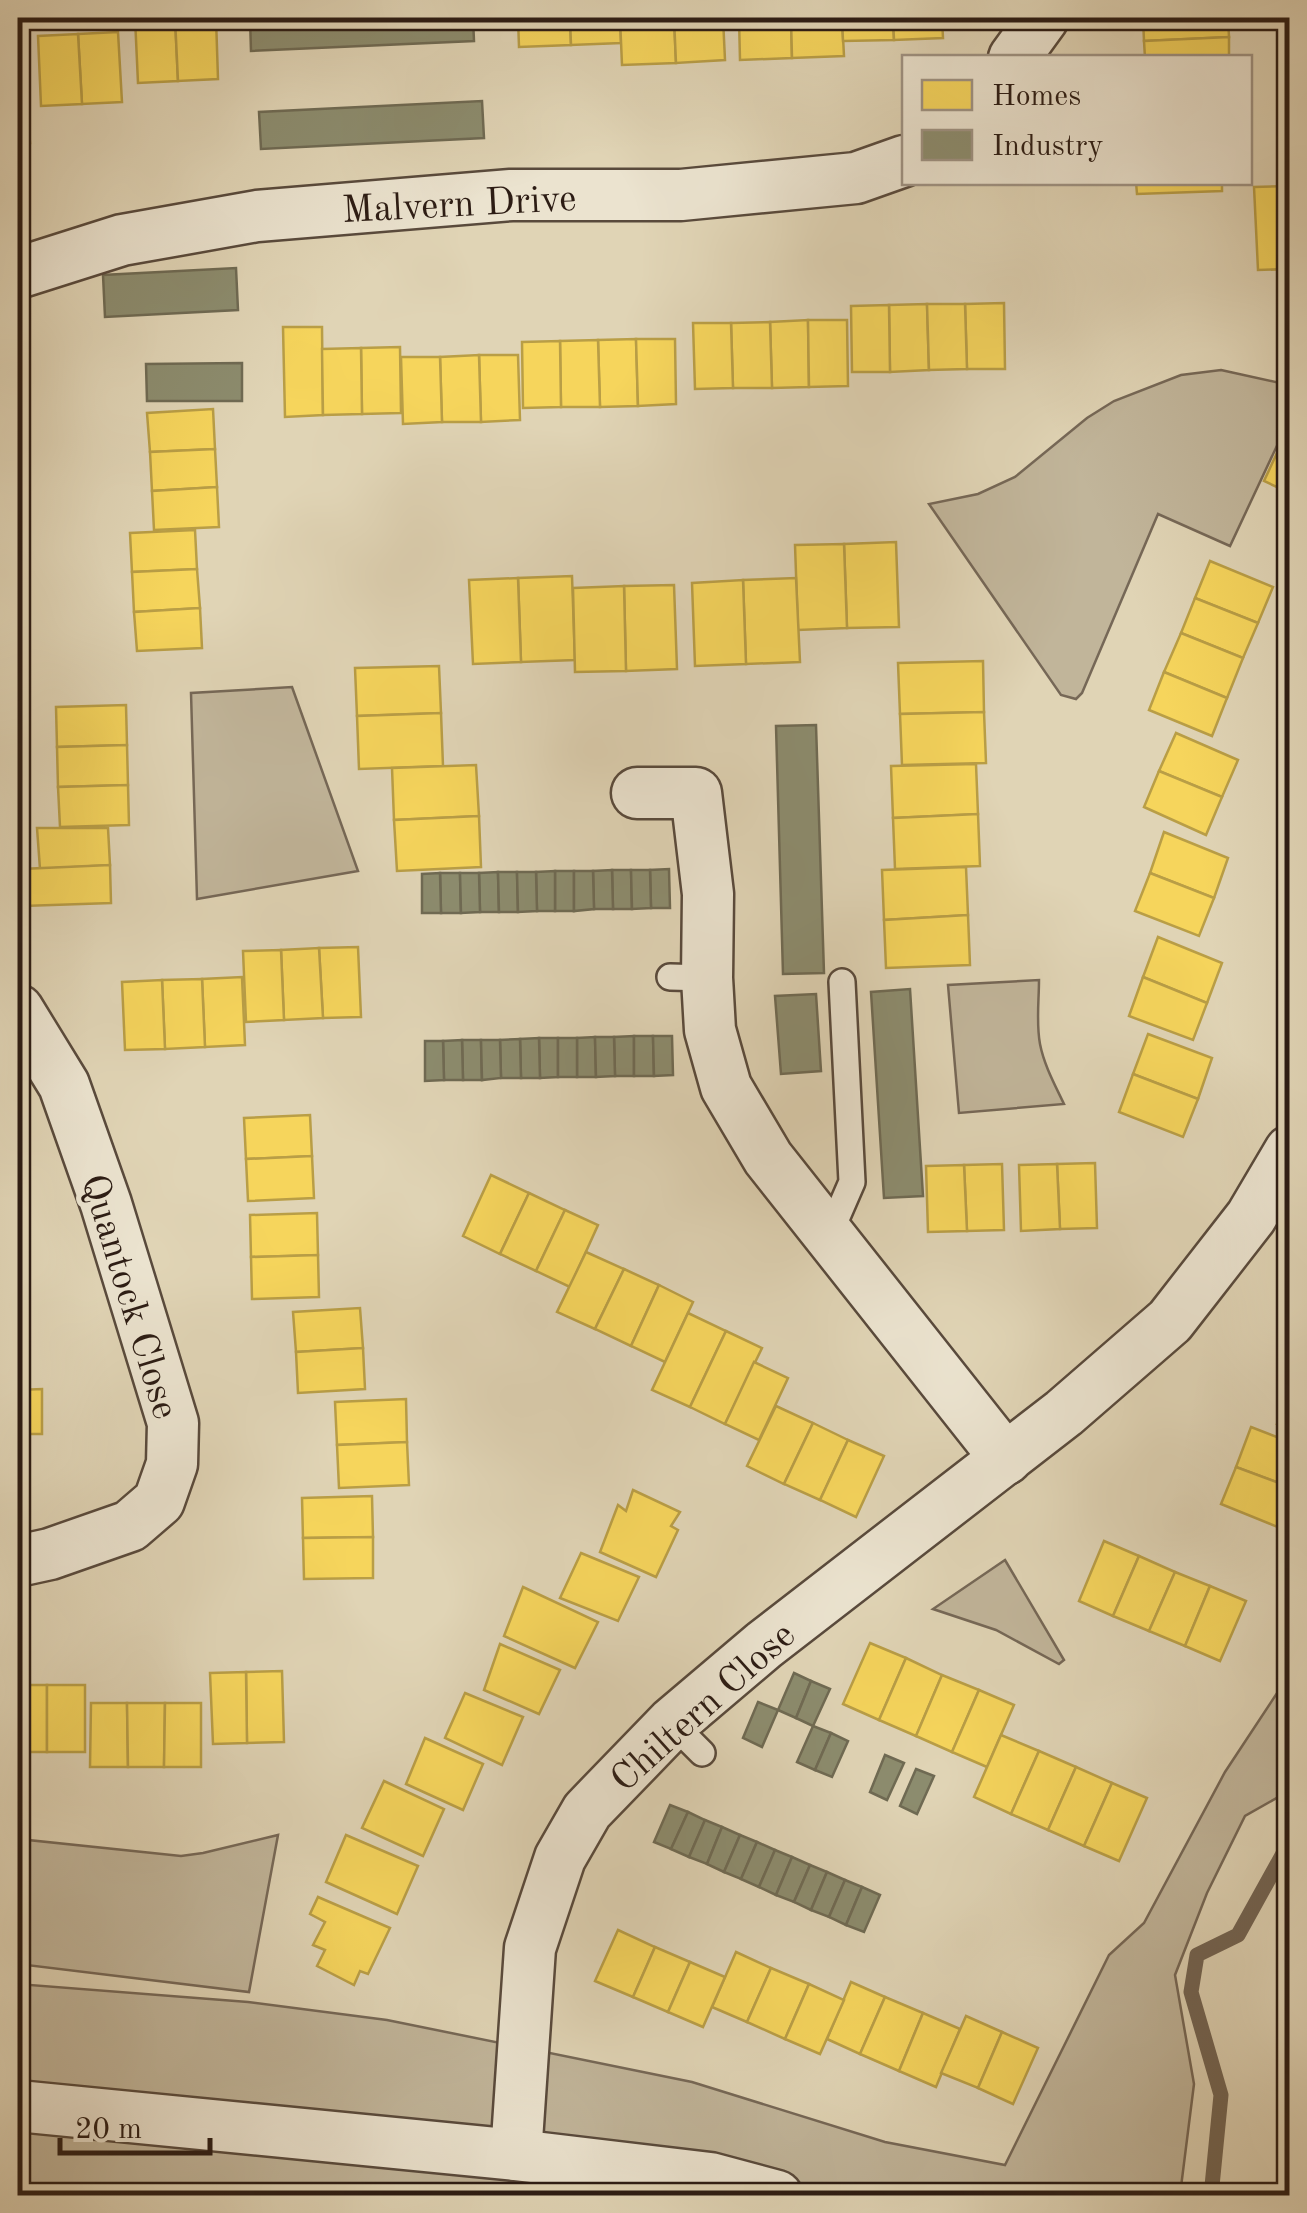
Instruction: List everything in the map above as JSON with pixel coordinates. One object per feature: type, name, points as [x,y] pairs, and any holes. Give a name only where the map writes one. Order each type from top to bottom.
[{"type":"street","points":[[1016,55],[1043,18]]},
{"type":"street","name":"Malvern Drive","points":[[18,273],[122,240],[257,216],[511,195],[680,195],[856,178],[902,163]]},
{"type":"street","points":[[637,793],[696,793],[708,894],[689,977],[726,1086],[768,1158],[1006,1459]]},
{"type":"street","name":"Quantock Close","points":[[18,1561],[130,1526],[159,1500],[172,1464],[173,1422],[106,1204],[64,1085],[26,1043]]},
{"type":"street","name":"Chiltern Close","points":[[516,2156],[530,1948],[560,1858],[588,1811],[687,1738],[764,1644],[1064,1414],[1170,1321],[1251,1218],[1290,1152]]},
{"type":"street","points":[[18,2106],[710,2178],[777,2196]]},
{"type":"lane","points":[[829,1235],[852,1182],[842,982]]},
{"type":"shaded area","points":[[1290,292],[1289,355],[1287,355],[1279,293]]},
{"type":"shaded area","points":[[1221,370],[1289,385],[1289,420],[1230,546],[1158,514],[1082,693],[1076,699],[1061,695],[929,504],[978,494],[1015,477],[1114,401],[1181,375]]},
{"type":"shaded area","points":[[292,687],[358,871],[197,899],[191,693]]},
{"type":"shaded area","points":[[1039,980],[1040,1044],[1064,1104],[959,1113],[948,985]]},
{"type":"shaded area","points":[[1005,1560],[1064,1660],[1059,1664],[996,1630],[933,1609]]},
{"type":"shaded area","points":[[1289,1675],[1289,1791],[1245,1816],[1207,1893],[1175,1975],[1194,2084],[1180,2195],[136,2196],[18,2183],[18,1984],[248,2002],[387,2020],[692,2082],[885,2142],[1005,2165],[1109,1955],[1144,1923],[1225,1772]]},
{"type":"shaded area","points":[[278,1835],[249,1992],[18,1964],[18,1839],[181,1856]]},
{"type":"building: Homes","points":[[135,18],[175,18],[178,81],[138,83]]},
{"type":"building: Homes","points":[[175,18],[216,18],[218,79],[178,81]]},
{"type":"building: Homes","points":[[518,18],[570,18],[571,45],[519,47]]},
{"type":"building: Homes","points":[[570,18],[620,18],[621,43],[571,45]]},
{"type":"building: Homes","points":[[620,18],[674,18],[676,63],[622,65]]},
{"type":"building: Homes","points":[[674,18],[723,18],[725,60],[676,63]]},
{"type":"building: Homes","points":[[739,18],[791,18],[792,58],[740,60]]},
{"type":"building: Homes","points":[[791,18],[842,18],[844,56],[792,58]]},
{"type":"building: Homes","points":[[842,18],[893,18],[894,40],[843,41]]},
{"type":"building: Homes","points":[[893,18],[942,18],[943,38],[894,40]]},
{"type":"building: Homes","points":[[1143,18],[1228,18],[1229,37],[1144,41]]},
{"type":"building: Homes","points":[[118,32],[122,102],[82,104],[78,34]]},
{"type":"building: Homes","points":[[78,34],[82,104],[41,106],[38,36]]},
{"type":"building: Homes","points":[[1229,37],[1229,55],[1145,55],[1144,41]]},
{"type":"building: Homes","points":[[24,56],[30,143],[18,144],[18,57]]},
{"type":"building: Homes","points":[[1136,185],[1222,185],[1222,191],[1137,194]]},
{"type":"building: Homes","points":[[1290,186],[1290,269],[1258,270],[1254,187]]},
{"type":"building: Homes","points":[[1004,303],[1005,369],[967,369],[965,304]]},
{"type":"building: Homes","points":[[927,304],[929,370],[890,372],[889,305]]},
{"type":"building: Homes","points":[[927,304],[965,304],[967,369],[929,370]]},
{"type":"building: Homes","points":[[889,305],[890,372],[852,372],[851,306]]},
{"type":"building: Homes","points":[[808,320],[809,387],[772,388],[770,322]]},
{"type":"building: Homes","points":[[808,320],[847,320],[848,386],[809,387]]},
{"type":"building: Homes","points":[[770,322],[772,388],[733,388],[731,323]]},
{"type":"building: Homes","points":[[693,323],[731,323],[733,388],[695,389]]},
{"type":"building: Homes","points":[[283,327],[322,327],[323,415],[285,417]]},
{"type":"building: Homes","points":[[636,339],[638,406],[600,407],[598,340]]},
{"type":"building: Homes","points":[[636,339],[675,339],[676,404],[638,406]]},
{"type":"building: Homes","points":[[598,340],[600,407],[561,407],[560,341]]},
{"type":"building: Homes","points":[[560,341],[561,407],[523,408],[522,342]]},
{"type":"building: Homes","points":[[400,347],[401,413],[362,414],[361,348]]},
{"type":"building: Homes","points":[[361,348],[362,414],[323,415],[322,349]]},
{"type":"building: Homes","points":[[479,355],[518,355],[520,420],[481,422]]},
{"type":"building: Homes","points":[[479,355],[481,422],[442,422],[440,357]]},
{"type":"building: Homes","points":[[401,357],[440,357],[442,422],[403,424]]},
{"type":"building: Homes","points":[[213,409],[215,449],[150,452],[147,413]]},
{"type":"building: Homes","points":[[1290,425],[1290,493],[1264,481]]},
{"type":"building: Homes","points":[[215,449],[217,487],[152,491],[150,452]]},
{"type":"building: Homes","points":[[217,487],[219,527],[154,530],[152,491]]},
{"type":"building: Homes","points":[[195,530],[197,569],[132,572],[130,533]]},
{"type":"building: Homes","points":[[896,542],[899,627],[847,628],[844,544]]},
{"type":"building: Homes","points":[[844,544],[847,628],[798,630],[795,545]]},
{"type":"building: Homes","points":[[1210,561],[1273,587],[1258,623],[1195,598]]},
{"type":"building: Homes","points":[[197,569],[200,608],[134,612],[132,572]]},
{"type":"building: Homes","points":[[572,576],[575,660],[521,662],[518,578]]},
{"type":"building: Homes","points":[[518,578],[521,662],[473,664],[469,580]]},
{"type":"building: Homes","points":[[796,578],[800,662],[746,664],[743,580]]},
{"type":"building: Homes","points":[[743,580],[746,664],[695,666],[692,583]]},
{"type":"building: Homes","points":[[674,585],[677,669],[626,671],[624,586]]},
{"type":"building: Homes","points":[[624,586],[626,671],[575,672],[573,588]]},
{"type":"building: Homes","points":[[1195,598],[1258,623],[1243,658],[1181,633]]},
{"type":"building: Homes","points":[[200,608],[202,648],[137,651],[134,612]]},
{"type":"building: Homes","points":[[1181,633],[1243,658],[1227,698],[1164,672]]},
{"type":"building: Homes","points":[[983,661],[984,712],[900,714],[898,663]]},
{"type":"building: Homes","points":[[439,666],[441,713],[357,716],[355,668]]},
{"type":"building: Homes","points":[[1164,672],[1227,698],[1212,736],[1149,710]]},
{"type":"building: Homes","points":[[126,705],[127,745],[57,747],[56,707]]},
{"type":"building: Homes","points":[[984,712],[986,763],[902,765],[900,714]]},
{"type":"building: Homes","points":[[441,713],[443,766],[359,769],[357,716]]},
{"type":"building: Homes","points":[[1176,733],[1238,760],[1222,797],[1159,771]]},
{"type":"building: Homes","points":[[127,745],[128,785],[58,787],[57,747]]},
{"type":"building: Homes","points":[[976,764],[978,814],[893,818],[891,766]]},
{"type":"building: Homes","points":[[476,765],[479,816],[394,820],[392,768]]},
{"type":"building: Homes","points":[[1159,771],[1222,797],[1206,835],[1144,807]]},
{"type":"building: Homes","points":[[128,785],[129,825],[60,827],[58,787]]},
{"type":"building: Homes","points":[[978,814],[980,866],[895,869],[893,818]]},
{"type":"building: Homes","points":[[479,816],[481,867],[397,871],[394,820]]},
{"type":"building: Homes","points":[[37,828],[108,828],[110,865],[40,869]]},
{"type":"building: Homes","points":[[1164,832],[1228,858],[1214,898],[1150,873]]},
{"type":"building: Homes","points":[[110,865],[111,903],[23,906],[21,869]]},
{"type":"building: Homes","points":[[966,867],[968,915],[884,920],[882,870]]},
{"type":"building: Homes","points":[[1150,873],[1214,898],[1199,936],[1135,911]]},
{"type":"building: Homes","points":[[968,915],[970,965],[886,968],[884,920]]},
{"type":"building: Homes","points":[[1158,937],[1222,963],[1207,1003],[1143,977]]},
{"type":"building: Homes","points":[[358,947],[361,1017],[323,1018],[319,948]]},
{"type":"building: Homes","points":[[319,948],[323,1018],[284,1020],[281,950]]},
{"type":"building: Homes","points":[[281,950],[284,1020],[246,1022],[243,951]]},
{"type":"building: Homes","points":[[242,977],[245,1045],[205,1047],[202,979]]},
{"type":"building: Homes","points":[[1143,977],[1207,1003],[1193,1040],[1129,1016]]},
{"type":"building: Homes","points":[[202,979],[205,1047],[165,1049],[162,980]]},
{"type":"building: Homes","points":[[162,980],[165,1049],[125,1050],[122,982]]},
{"type":"building: Homes","points":[[1148,1034],[1212,1058],[1198,1099],[1133,1074]]},
{"type":"building: Homes","points":[[1133,1074],[1198,1099],[1183,1137],[1119,1112]]},
{"type":"building: Homes","points":[[310,1115],[312,1156],[246,1159],[244,1118]]},
{"type":"building: Homes","points":[[312,1156],[314,1198],[248,1201],[246,1159]]},
{"type":"building: Homes","points":[[1095,1163],[1097,1228],[1060,1229],[1057,1164]]},
{"type":"building: Homes","points":[[1002,1164],[1004,1230],[967,1231],[964,1165]]},
{"type":"building: Homes","points":[[1057,1164],[1060,1229],[1021,1231],[1019,1165]]},
{"type":"building: Homes","points":[[964,1165],[967,1231],[928,1232],[926,1166]]},
{"type":"building: Homes","points":[[491,1175],[529,1193],[500,1254],[463,1236]]},
{"type":"building: Homes","points":[[529,1193],[565,1210],[536,1271],[500,1254]]},
{"type":"building: Homes","points":[[565,1210],[598,1225],[570,1287],[536,1271]]},
{"type":"building: Homes","points":[[317,1213],[318,1255],[251,1257],[250,1215]]},
{"type":"building: Homes","points":[[586,1252],[624,1269],[595,1329],[557,1312]]},
{"type":"building: Homes","points":[[318,1255],[319,1297],[252,1299],[251,1257]]},
{"type":"building: Homes","points":[[624,1269],[659,1285],[631,1346],[595,1329]]},
{"type":"building: Homes","points":[[659,1285],[693,1302],[665,1362],[631,1346]]},
{"type":"building: Homes","points":[[360,1308],[363,1348],[296,1352],[293,1312]]},
{"type":"building: Homes","points":[[688,1313],[726,1331],[690,1407],[652,1390]]},
{"type":"building: Homes","points":[[726,1331],[762,1348],[725,1424],[690,1407]]},
{"type":"building: Homes","points":[[18,1347],[23,1347],[23,1389],[18,1389]]},
{"type":"building: Homes","points":[[363,1348],[365,1389],[298,1393],[296,1352]]},
{"type":"building: Homes","points":[[754,1362],[788,1378],[759,1440],[725,1424]]},
{"type":"building: Homes","points":[[42,1389],[42,1434],[18,1434],[18,1390]]},
{"type":"building: Homes","points":[[1290,1393],[1290,1429],[1277,1424]]},
{"type":"building: Homes","points":[[406,1399],[407,1442],[337,1445],[335,1402]]},
{"type":"building: Homes","points":[[776,1406],[813,1423],[784,1484],[747,1466]]},
{"type":"building: Homes","points":[[813,1423],[848,1440],[820,1500],[784,1484]]},
{"type":"building: Homes","points":[[1251,1427],[1290,1442],[1290,1487],[1236,1467]]},
{"type":"building: Homes","points":[[848,1440],[884,1456],[856,1517],[820,1500]]},
{"type":"building: Homes","points":[[407,1442],[409,1485],[339,1488],[337,1445]]},
{"type":"building: Homes","points":[[1236,1467],[1290,1487],[1290,1519],[1285,1530],[1221,1504]]},
{"type":"building: Homes","points":[[633,1490],[680,1512],[671,1526],[678,1530],[656,1577],[600,1552],[618,1505],[626,1511]]},
{"type":"building: Homes","points":[[372,1496],[373,1537],[303,1538],[302,1498]]},
{"type":"building: Homes","points":[[373,1537],[373,1578],[304,1579],[303,1538]]},
{"type":"building: Homes","points":[[1104,1541],[1139,1556],[1113,1616],[1079,1601]]},
{"type":"building: Homes","points":[[581,1553],[639,1577],[618,1621],[560,1598]]},
{"type":"building: Homes","points":[[1139,1556],[1175,1572],[1149,1631],[1113,1616]]},
{"type":"building: Homes","points":[[1175,1572],[1210,1586],[1185,1646],[1149,1631]]},
{"type":"building: Homes","points":[[1210,1586],[1246,1601],[1220,1661],[1185,1646]]},
{"type":"building: Homes","points":[[523,1587],[598,1622],[575,1668],[504,1636]]},
{"type":"building: Homes","points":[[870,1643],[906,1658],[879,1720],[843,1704]]},
{"type":"building: Homes","points":[[500,1644],[560,1670],[539,1714],[484,1690]]},
{"type":"building: Homes","points":[[906,1658],[942,1675],[916,1736],[879,1720]]},
{"type":"building: Homes","points":[[282,1671],[284,1742],[247,1743],[246,1672]]},
{"type":"building: Homes","points":[[246,1672],[247,1743],[213,1744],[210,1673]]},
{"type":"building: Homes","points":[[942,1675],[979,1690],[952,1752],[916,1736]]},
{"type":"building: Homes","points":[[18,1685],[47,1685],[47,1752],[18,1752]]},
{"type":"building: Homes","points":[[47,1685],[85,1685],[85,1752],[47,1752]]},
{"type":"building: Homes","points":[[979,1690],[1014,1705],[987,1767],[952,1752]]},
{"type":"building: Homes","points":[[465,1693],[523,1717],[502,1765],[445,1738]]},
{"type":"building: Homes","points":[[91,1703],[127,1703],[128,1767],[90,1767]]},
{"type":"building: Homes","points":[[127,1703],[165,1703],[164,1767],[128,1767]]},
{"type":"building: Homes","points":[[165,1703],[201,1703],[201,1767],[164,1767]]},
{"type":"building: Homes","points":[[1001,1735],[1039,1751],[1011,1814],[974,1797]]},
{"type":"building: Homes","points":[[425,1738],[483,1764],[463,1810],[406,1784]]},
{"type":"building: Homes","points":[[1039,1751],[1076,1767],[1048,1830],[1011,1814]]},
{"type":"building: Homes","points":[[1076,1767],[1112,1783],[1084,1846],[1048,1830]]},
{"type":"building: Homes","points":[[384,1781],[444,1809],[423,1856],[362,1828]]},
{"type":"building: Homes","points":[[1112,1783],[1147,1798],[1119,1861],[1084,1846]]},
{"type":"building: Homes","points":[[346,1835],[418,1866],[397,1914],[326,1882]]},
{"type":"building: Homes","points":[[318,1897],[390,1928],[368,1974],[360,1971],[354,1985],[317,1966],[325,1950],[313,1945],[325,1922],[310,1914]]},
{"type":"building: Homes","points":[[618,1930],[655,1947],[633,1997],[595,1981]]},
{"type":"building: Homes","points":[[655,1947],[690,1962],[668,2012],[633,1997]]},
{"type":"building: Homes","points":[[736,1952],[771,1968],[747,2022],[712,2007]]},
{"type":"building: Homes","points":[[690,1962],[725,1977],[703,2027],[668,2012]]},
{"type":"building: Homes","points":[[771,1968],[809,1984],[785,2039],[747,2022]]},
{"type":"building: Homes","points":[[851,1982],[885,1997],[860,2054],[827,2039]]},
{"type":"building: Homes","points":[[809,1984],[844,2000],[820,2054],[785,2039]]},
{"type":"building: Homes","points":[[885,1997],[923,2013],[899,2071],[860,2054]]},
{"type":"building: Homes","points":[[923,2013],[960,2029],[936,2087],[899,2071]]},
{"type":"building: Homes","points":[[966,2016],[1002,2032],[978,2088],[941,2073]]},
{"type":"building: Homes","points":[[1002,2032],[1038,2048],[1013,2104],[978,2088]]},
{"type":"building: Industry","points":[[250,18],[473,18],[474,41],[251,51]]},
{"type":"building: Industry","points":[[482,101],[484,138],[261,149],[259,112]]},
{"type":"building: Industry","points":[[236,268],[238,310],[105,317],[103,275]]},
{"type":"building: Industry","points":[[242,363],[242,401],[147,401],[146,364]]},
{"type":"building: Industry","points":[[816,725],[824,973],[783,974],[776,726]]},
{"type":"building: Industry","points":[[669,869],[670,908],[651,908],[650,870]]},
{"type":"building: Industry","points":[[612,870],[631,870],[632,909],[613,909]]},
{"type":"building: Industry","points":[[612,870],[613,909],[594,909],[593,871]]},
{"type":"building: Industry","points":[[631,870],[650,870],[651,908],[632,909]]},
{"type":"building: Industry","points":[[555,871],[574,871],[574,911],[555,911]]},
{"type":"building: Industry","points":[[555,871],[555,911],[537,911],[536,872]]},
{"type":"building: Industry","points":[[574,871],[593,871],[594,909],[574,911]]},
{"type":"building: Industry","points":[[498,872],[499,912],[480,912],[479,873]]},
{"type":"building: Industry","points":[[498,872],[517,872],[518,912],[499,912]]},
{"type":"building: Industry","points":[[517,872],[536,872],[537,911],[518,912]]},
{"type":"building: Industry","points":[[440,873],[460,873],[461,913],[441,913]]},
{"type":"building: Industry","points":[[440,873],[441,913],[422,913],[422,874]]},
{"type":"building: Industry","points":[[460,873],[479,873],[480,912],[461,913]]},
{"type":"building: Industry","points":[[910,989],[923,1196],[884,1198],[871,992]]},
{"type":"building: Industry","points":[[816,994],[821,1071],[781,1074],[775,996]]},
{"type":"building: Industry","points":[[634,1036],[634,1076],[615,1076],[614,1037]]},
{"type":"building: Industry","points":[[634,1036],[653,1036],[654,1076],[634,1076]]},
{"type":"building: Industry","points":[[653,1036],[672,1036],[673,1075],[654,1076]]},
{"type":"building: Industry","points":[[595,1037],[596,1077],[577,1077],[577,1038]]},
{"type":"building: Industry","points":[[595,1037],[614,1037],[615,1076],[596,1077]]},
{"type":"building: Industry","points":[[539,1038],[558,1038],[558,1077],[540,1078]]},
{"type":"building: Industry","points":[[539,1038],[540,1078],[521,1078],[520,1039]]},
{"type":"building: Industry","points":[[558,1038],[577,1038],[577,1077],[558,1077]]},
{"type":"building: Industry","points":[[520,1039],[521,1078],[501,1078],[500,1040]]},
{"type":"building: Industry","points":[[462,1040],[481,1040],[482,1080],[463,1080]]},
{"type":"building: Industry","points":[[462,1040],[463,1080],[444,1080],[443,1041]]},
{"type":"building: Industry","points":[[481,1040],[500,1040],[501,1078],[482,1080]]},
{"type":"building: Industry","points":[[425,1041],[443,1041],[444,1080],[425,1081]]},
{"type":"building: Industry","points":[[794,1673],[811,1681],[796,1718],[778,1710]]},
{"type":"building: Industry","points":[[811,1681],[830,1689],[813,1726],[796,1718]]},
{"type":"building: Industry","points":[[758,1702],[778,1710],[762,1747],[743,1738]]},
{"type":"building: Industry","points":[[813,1726],[831,1733],[815,1770],[797,1762]]},
{"type":"building: Industry","points":[[831,1733],[848,1741],[832,1777],[815,1770]]},
{"type":"building: Industry","points":[[885,1755],[904,1763],[887,1800],[870,1792]]},
{"type":"building: Industry","points":[[916,1769],[934,1776],[917,1814],[900,1806]]},
{"type":"building: Industry","points":[[670,1805],[688,1812],[671,1849],[654,1842]]},
{"type":"building: Industry","points":[[688,1812],[705,1820],[689,1857],[671,1849]]},
{"type":"building: Industry","points":[[705,1820],[722,1827],[707,1864],[689,1857]]},
{"type":"building: Industry","points":[[722,1827],[740,1835],[724,1872],[707,1864]]},
{"type":"building: Industry","points":[[740,1835],[757,1842],[741,1879],[724,1872]]},
{"type":"building: Industry","points":[[757,1842],[775,1850],[759,1887],[741,1879]]},
{"type":"building: Industry","points":[[775,1850],[792,1857],[776,1895],[759,1887]]},
{"type":"building: Industry","points":[[792,1857],[810,1865],[794,1902],[776,1895]]},
{"type":"building: Industry","points":[[810,1865],[827,1872],[811,1910],[794,1902]]},
{"type":"building: Industry","points":[[827,1872],[845,1880],[829,1917],[811,1910]]},
{"type":"building: Industry","points":[[845,1880],[862,1887],[846,1925],[829,1917]]},
{"type":"building: Industry","points":[[862,1887],[880,1895],[864,1932],[846,1925]]},
{"type":"waterway","points":[[1211,2196],[1221,2095],[1191,1992],[1197,1955],[1238,1935],[1290,1841]]}]
